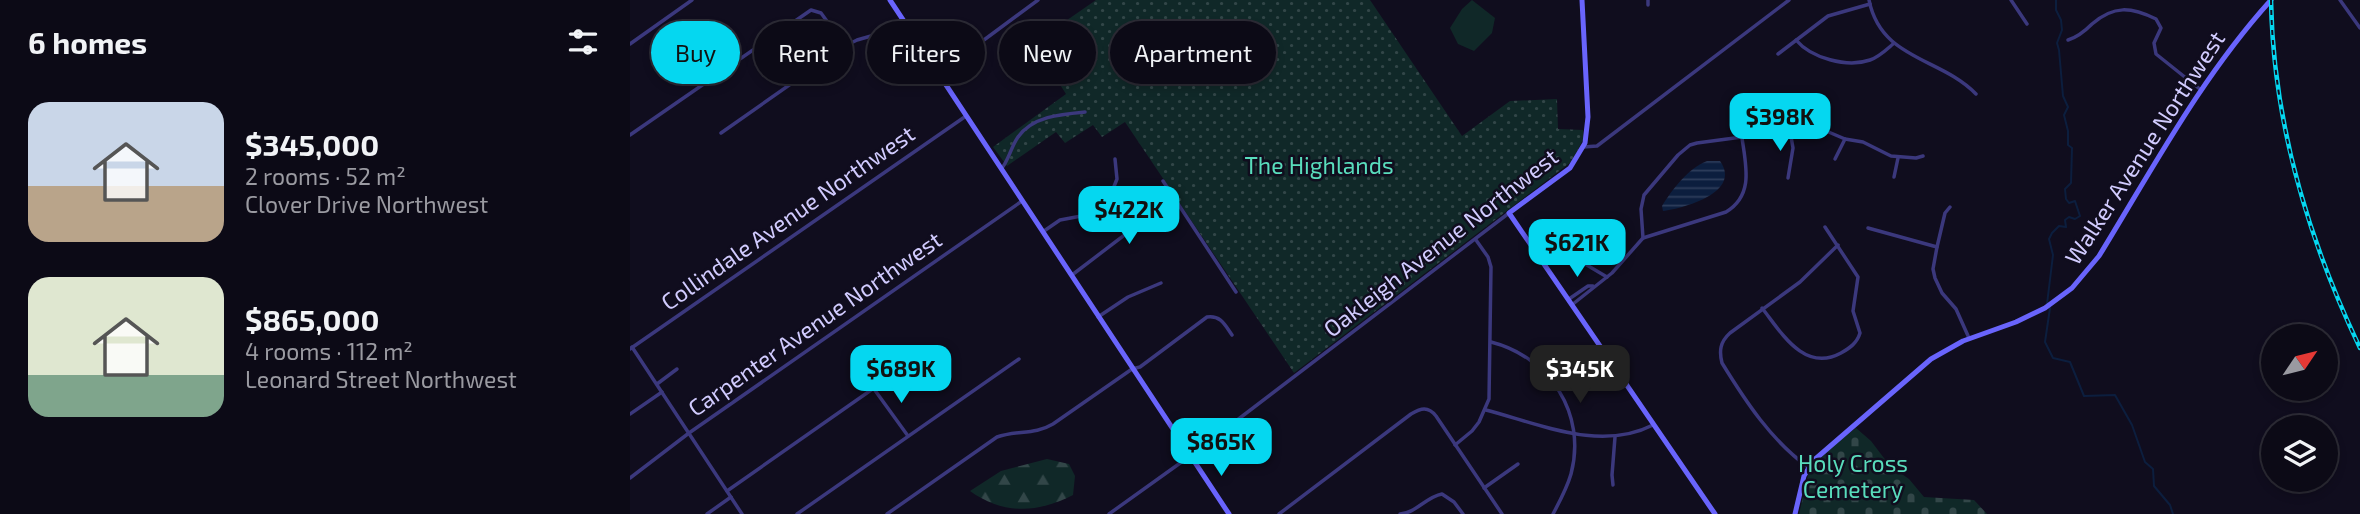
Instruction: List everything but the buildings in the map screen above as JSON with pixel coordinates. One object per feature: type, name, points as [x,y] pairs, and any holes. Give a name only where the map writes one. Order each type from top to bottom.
[{"type":"main road","points":[[890,0],[903,19]]},
{"type":"main road","points":[[1582,0],[1588,117],[1587,137],[1583,147]]},
{"type":"main road","name":"Walker Avenue Northwest","points":[[1795,514],[1800,487],[1808,467],[1931,359],[1969,338],[2016,322],[2045,308],[2081,278],[2099,256],[2201,90],[2239,36],[2272,0]]},
{"type":"main road","points":[[945,84],[1229,514]]},
{"type":"main road","name":"Oakleigh Avenue Northwest","points":[[1509,214],[1570,168],[1583,147]]},
{"type":"main road","points":[[1509,214],[1715,514]]},
{"type":"street","points":[[630,44],[692,0]]},
{"type":"street","points":[[985,40],[1038,0]]},
{"type":"street","name":"Oakleigh Avenue Northwest","points":[[1583,147],[1597,146],[1789,0]]},
{"type":"street","points":[[2011,0],[2027,24]]},
{"type":"street","points":[[2340,0],[2360,28]]},
{"type":"street","points":[[1778,54],[1833,13],[1869,2],[1880,27],[1893,44],[1958,78],[1976,94]]},
{"type":"street","points":[[795,21],[811,10],[817,10],[827,21]]},
{"type":"street","points":[[2068,40],[2080,35],[2111,10],[2127,10],[2150,16],[2156,19],[2161,28],[2154,43],[2156,54],[2201,90]]},
{"type":"street","points":[[853,42],[885,32],[903,19]]},
{"type":"street","points":[[1796,40],[1812,54],[1849,62],[1872,59],[1893,44]]},
{"type":"street","points":[[630,135],[754,49]]},
{"type":"street","points":[[721,133],[791,84]]},
{"type":"street","points":[[1000,169],[1007,162],[1017,138],[1031,125],[1050,117],[1086,112]]},
{"type":"street","name":"Collindale Avenue Northwest","points":[[631,348],[966,116]]},
{"type":"street","points":[[1643,238],[1641,209],[1644,195],[1690,145],[1742,137],[1805,122],[1845,139],[1863,142],[1886,155],[1898,158],[1923,156]]},
{"type":"street","points":[[1788,125],[1793,148],[1788,178]]},
{"type":"street","points":[[1571,302],[1591,291],[1607,277],[1643,238],[1734,207],[1742,197],[1746,185],[1742,137]]},
{"type":"street","points":[[1835,159],[1845,139]]},
{"type":"street","points":[[1894,177],[1898,158]]},
{"type":"street","points":[[1042,232],[1060,219],[1092,214],[1107,204],[1117,179],[1115,159]]},
{"type":"street","points":[[1163,181],[1236,292]]},
{"type":"street","points":[[1071,276],[1173,198]]},
{"type":"street","name":"Carpenter Avenue Northwest","points":[[630,478],[689,433],[1022,201]]},
{"type":"street","points":[[1950,207],[1945,212],[1933,269],[1941,293],[1956,309],[1969,338]]},
{"type":"street","name":"Oakleigh Avenue Northwest","points":[[1109,514],[1190,456],[1509,214]]},
{"type":"street","points":[[1762,308],[1789,343],[1807,356],[1835,356],[1855,344],[1860,333],[1853,311],[1858,277],[1825,226]]},
{"type":"street","points":[[1868,228],[1937,247]]},
{"type":"street","points":[[1560,234],[1580,261],[1607,277]]},
{"type":"street","points":[[1455,445],[1472,431],[1486,410],[1491,387],[1491,267],[1485,252],[1475,240]]},
{"type":"street","points":[[1808,467],[1774,438],[1728,372],[1721,357],[1721,344],[1762,308],[1800,282],[1838,245]]},
{"type":"street","points":[[1098,317],[1128,297],[1161,283]]},
{"type":"street","points":[[887,514],[997,437],[1044,430],[1132,369],[1140,367],[1207,317],[1220,319],[1232,335]]},
{"type":"street","points":[[1491,342],[1517,351],[1542,367],[1563,395],[1570,412],[1575,435],[1571,475],[1553,514]]},
{"type":"street","points":[[631,348],[742,514]]},
{"type":"street","points":[[797,514],[1019,359]]},
{"type":"street","points":[[727,491],[914,360]]},
{"type":"street","points":[[657,384],[677,369]]},
{"type":"street","points":[[874,388],[908,436]]},
{"type":"street","points":[[630,414],[662,392]]},
{"type":"street","points":[[1279,514],[1420,408],[1432,411],[1502,514]]},
{"type":"street","points":[[1486,410],[1575,435],[1615,437],[1632,434],[1654,424]]},
{"type":"street","points":[[1613,485],[1615,437]]},
{"type":"street","points":[[1484,488],[1518,464]]},
{"type":"street","points":[[1400,514],[1410,512],[1428,498],[1442,494],[1454,502],[1463,514]]},
{"type":"street","points":[[707,514],[731,497]]},
{"type":"green space","name":"The Highlands","points":[[1096,0],[1370,0],[1462,136],[1510,101],[1557,99],[1558,129],[1583,130],[1584,138],[1571,162],[1294,373],[1125,122],[1102,137],[1093,125],[1065,143],[1056,132],[1007,166],[993,147],[1066,94],[1060,84],[1096,84],[1096,21],[1066,21]]},
{"type":"green space","points":[[1472,0],[1495,18],[1492,33],[1474,51],[1458,44],[1450,28],[1462,9]]},
{"type":"green space","name":"Holy Cross Cemetery","points":[[1856,428],[1871,441],[1890,466],[1909,479],[1924,497],[1974,500],[1987,514],[1799,514],[1809,471],[1830,448]]},
{"type":"green space","points":[[1047,459],[1069,464],[1075,476],[1073,495],[1046,506],[1020,509],[994,504],[970,491],[1001,471]]},
{"type":"water","points":[[1707,161],[1720,161],[1725,172],[1717,190],[1697,202],[1663,211],[1662,206],[1682,180]]},
{"type":"waterway","points":[[2047,304],[2053,255],[2049,239],[2059,226],[2066,227],[2065,220],[2069,217],[2075,219],[2080,216],[2075,201],[2069,203],[2066,199],[2065,189],[2071,183],[2072,148],[2068,145],[2064,115],[2068,107],[2063,96],[2057,43],[2062,30],[2056,0]]},
{"type":"waterway","points":[[2050,308],[2045,342],[2053,358],[2070,362],[2084,396],[2115,395],[2132,425],[2145,462],[2153,469],[2154,486],[2170,505],[2173,514]]},
{"type":"railway","points":[[2271,0],[2278,91],[2297,179],[2324,265],[2360,348]]}]
